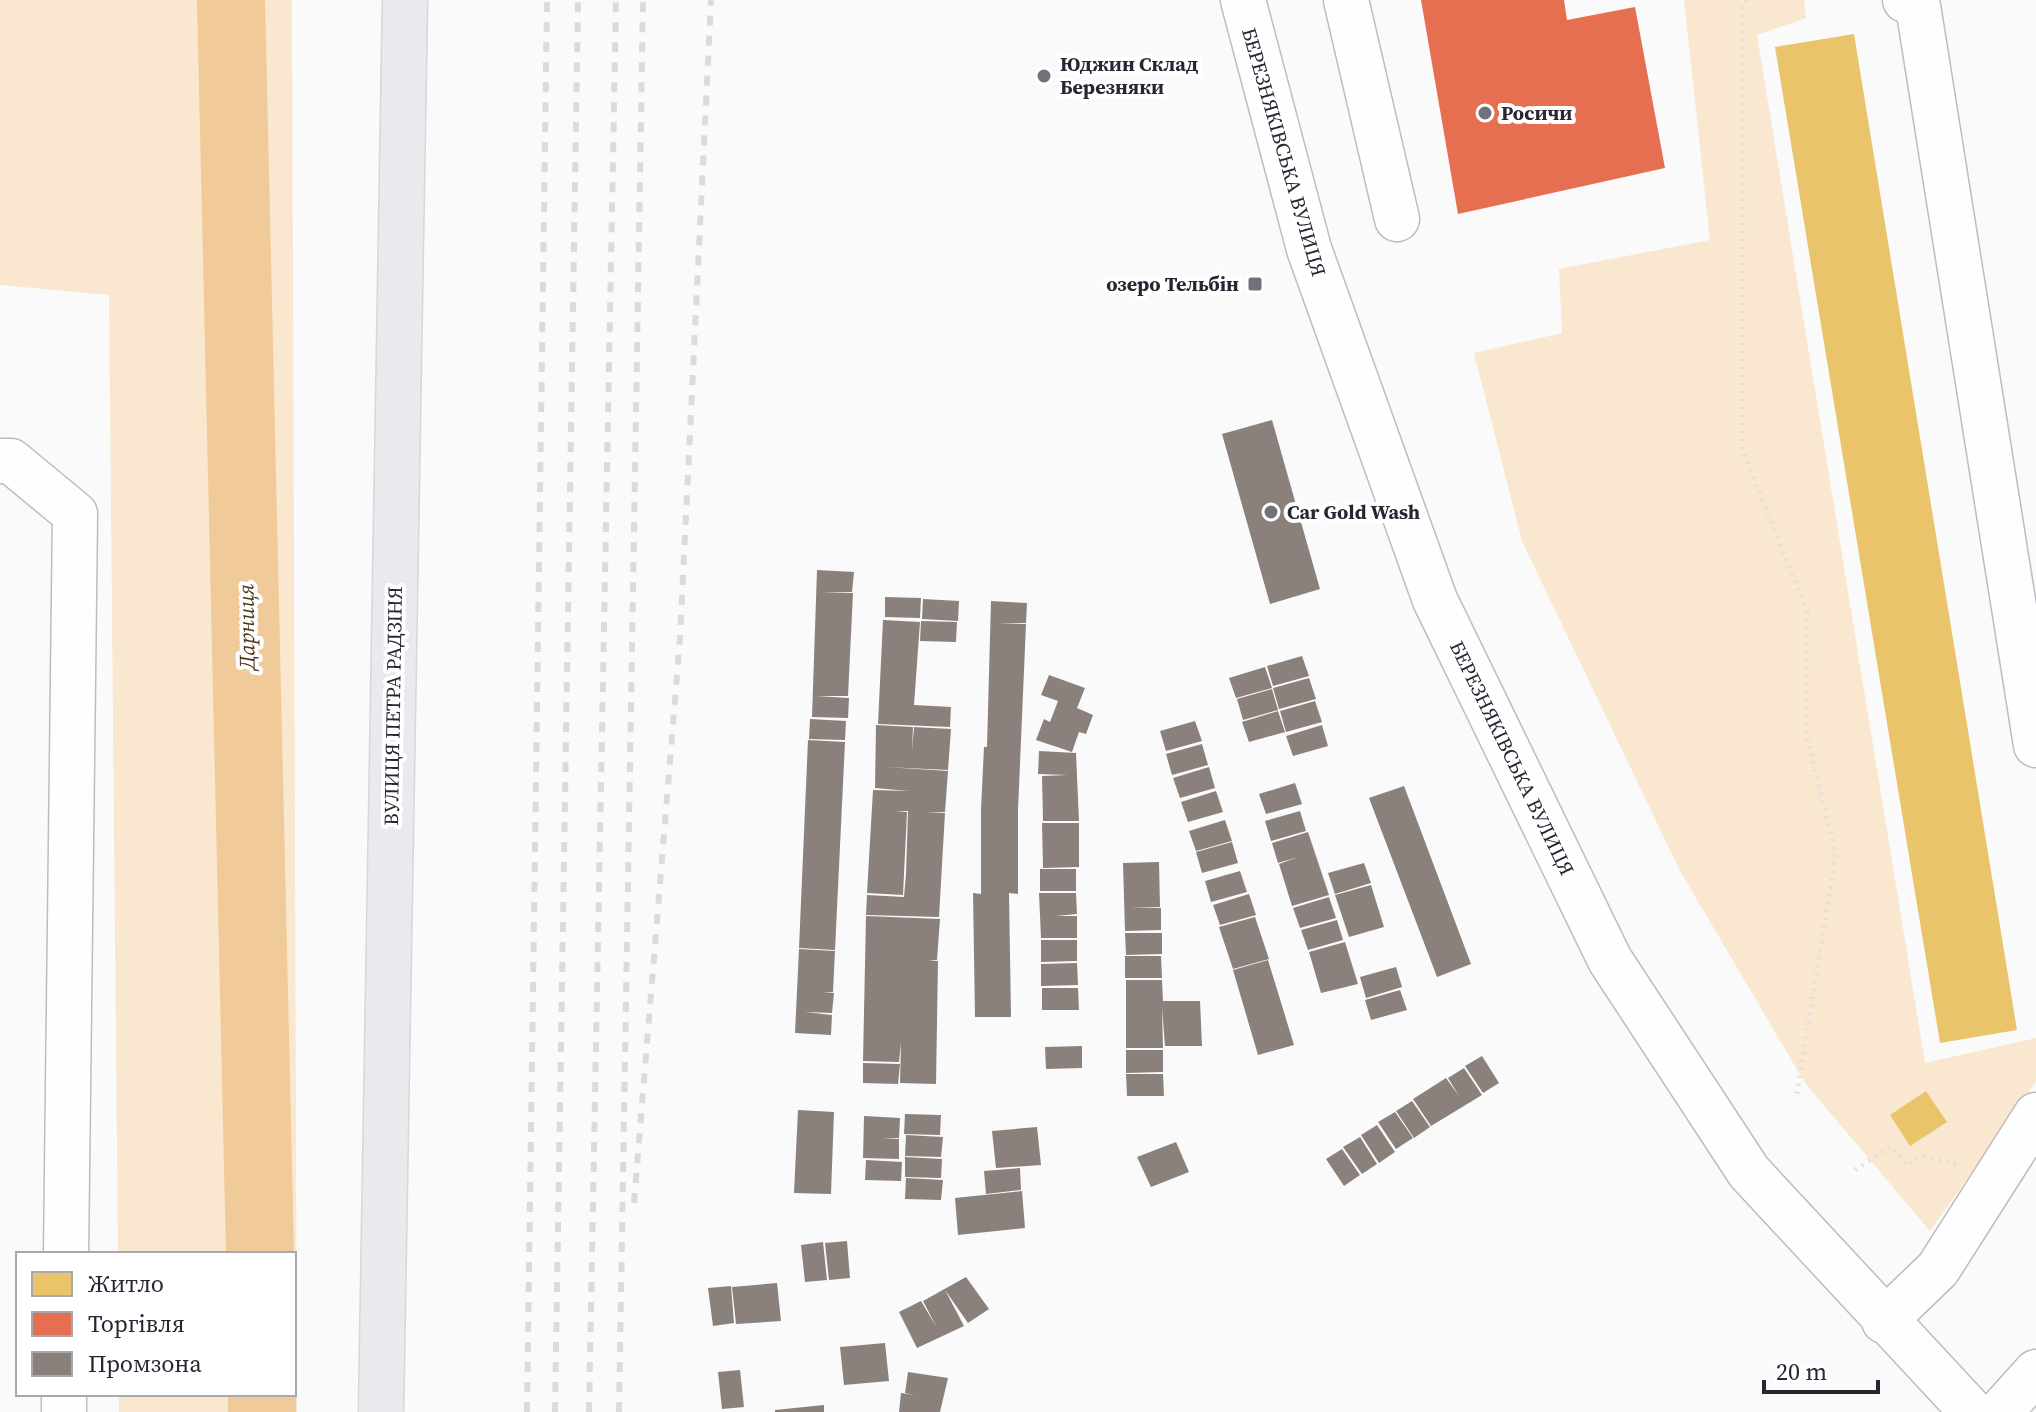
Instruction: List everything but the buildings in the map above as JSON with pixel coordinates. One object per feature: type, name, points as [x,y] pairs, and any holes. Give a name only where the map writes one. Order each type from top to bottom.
[{"type":"main road","name":"ВУЛИЦЯ ПЕТРА РАДЗІНЯ","points":[[381,1412],[405,0]]},
{"type":"street","name":"БЕРЕЗНЯКІВСЬКА ВУЛИЦЯ","points":[[1243,0],[1309,249],[1435,600],[1610,960],[1749,1172],[1884,1321],[1972,1412]]},
{"type":"street","points":[[1346,0],[1397,219]]},
{"type":"street","points":[[1916,2],[2036,745]]},
{"type":"street","points":[[0,461],[11,461],[75,514],[66,1252]]},
{"type":"street","points":[[1884,1321],[1938,1269],[2036,1115]]},
{"type":"street","points":[[2000,1412],[2036,1372]]},
{"type":"path","points":[[1747,0],[1743,8],[1742,449],[1807,611],[1806,734],[1836,854],[1796,1099]]},
{"type":"path","points":[[1855,1170],[1891,1146],[1907,1166],[1922,1156],[1998,1175]]},
{"type":"shaded area","points":[[0,0],[292,0],[297,1412],[119,1412],[119,1396],[296,1396],[296,1252],[118,1252],[109,295],[0,285]]},
{"type":"shaded area","points":[[1684,0],[1804,0],[1806,18],[1757,35],[1925,1063],[2036,1038],[2036,1082],[1930,1231],[1805,1083],[1679,869],[1522,541],[1474,353],[1562,333],[1559,269],[1710,240]]},
{"type":"waterway","name":"Дарниця","points":[[231,0],[260,1252]]},
{"type":"waterway","name":"Дарниця","points":[[262,1396],[262,1412]]},
{"type":"railway","points":[[527,1412],[547,0]]},
{"type":"railway","points":[[555,1412],[578,0]]},
{"type":"railway","points":[[589,1412],[616,0]]},
{"type":"railway","points":[[619,1412],[643,0]]},
{"type":"railway","points":[[634,1203],[680,638],[711,0]]},
{"type":"place","name":"Юджин Склад Березняки","points":[[1044,76]]},
{"type":"place","name":"Росичи","points":[[1485,113]]},
{"type":"place","name":"озеро Тельбін","points":[[1255,284]]},
{"type":"place","name":"Car Gold Wash","points":[[1271,512]]}]
